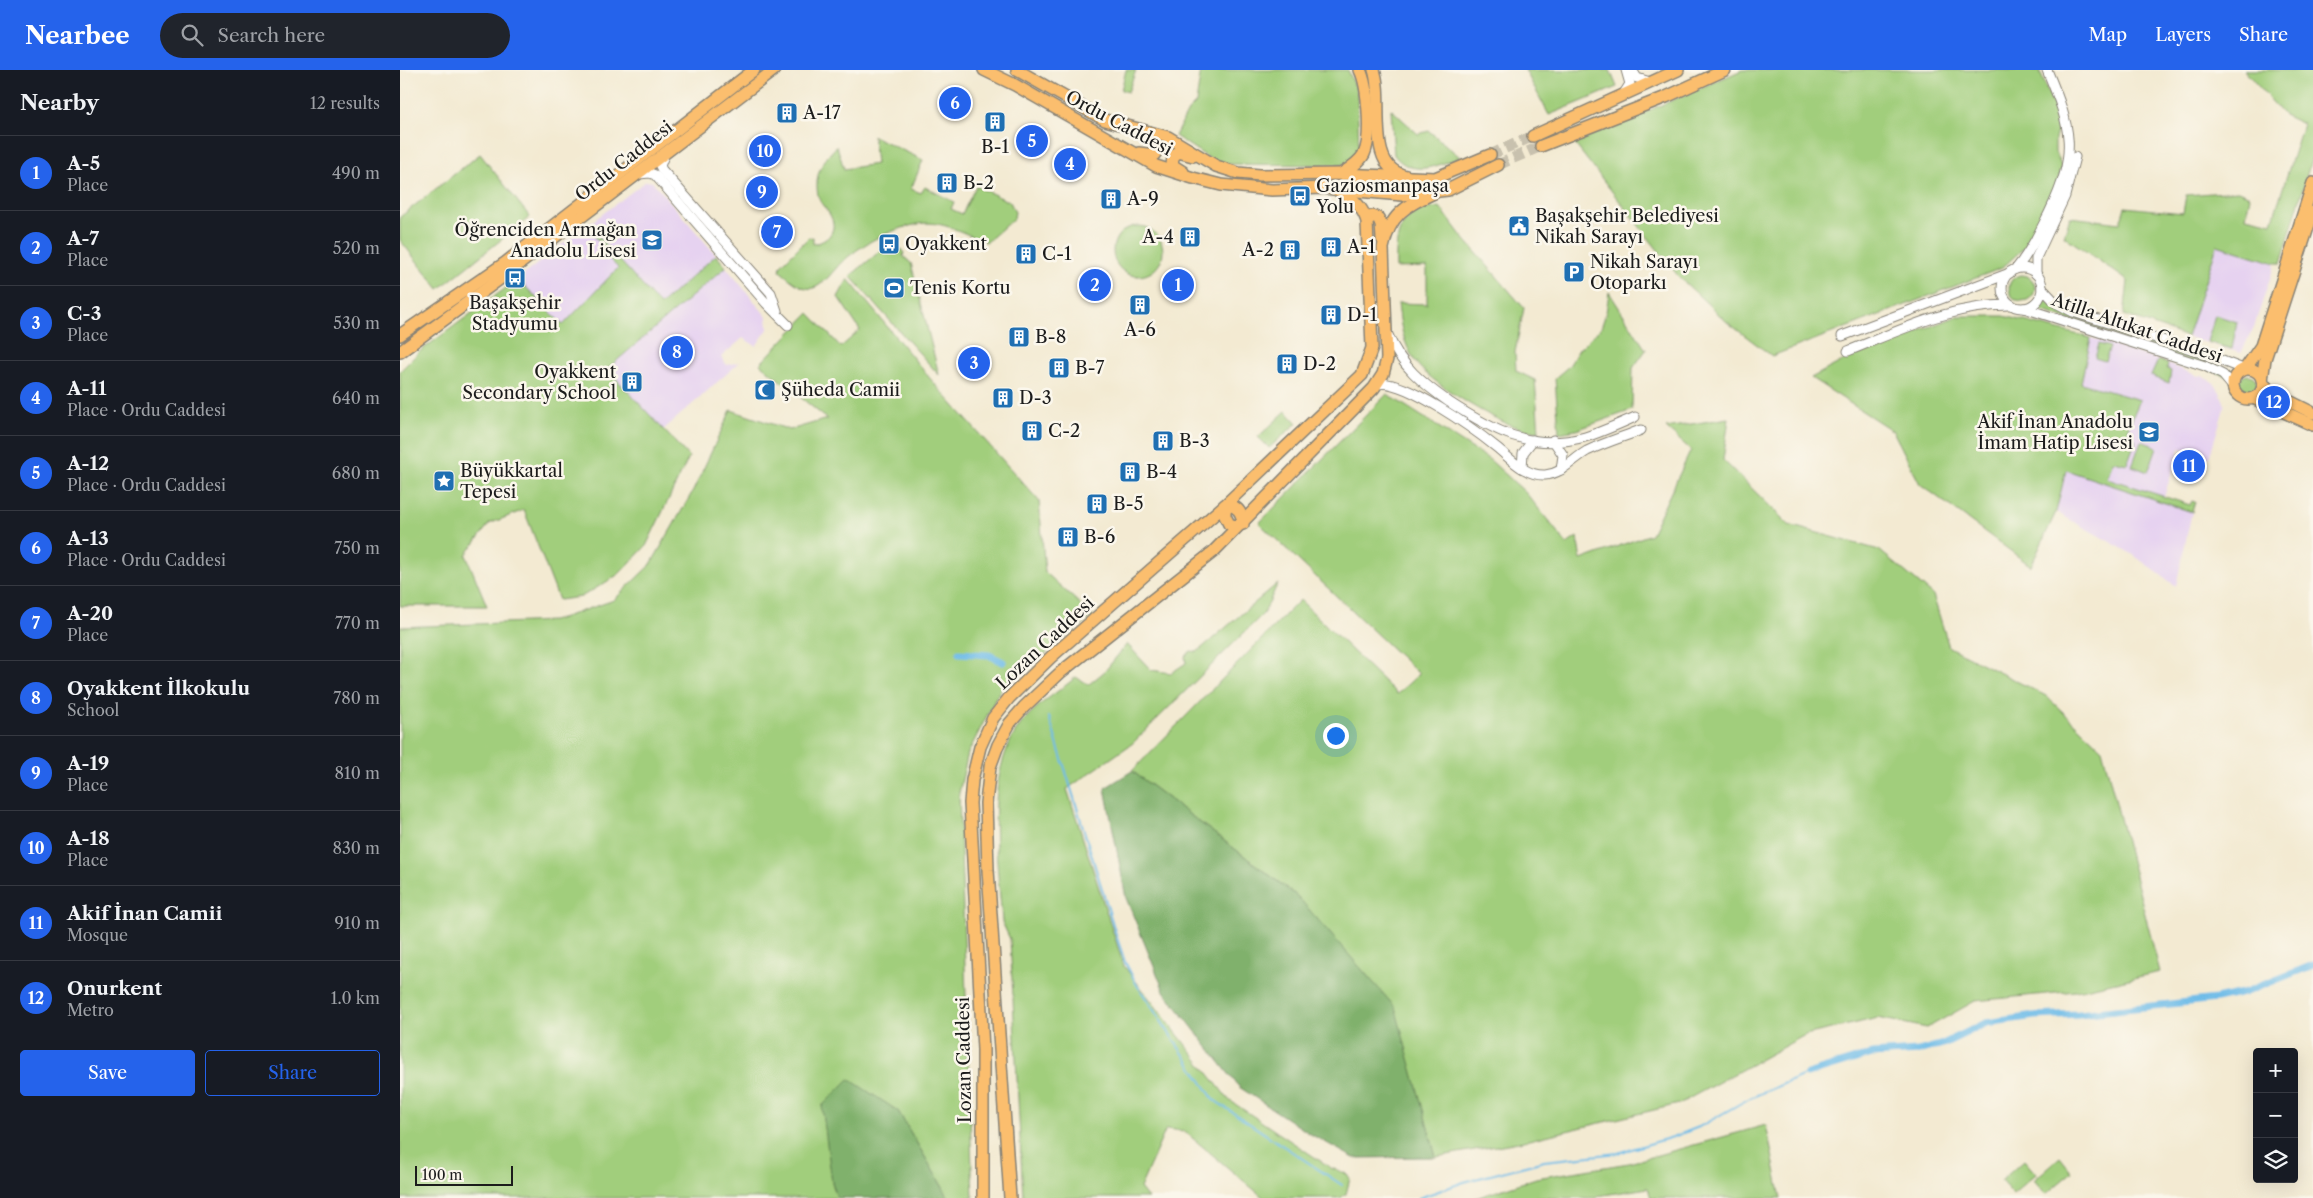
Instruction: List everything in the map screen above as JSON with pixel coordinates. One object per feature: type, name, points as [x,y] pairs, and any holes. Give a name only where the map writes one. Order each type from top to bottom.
[{"type":"main road","name":"Ordu Caddesi","points":[[403,331],[505,263],[754,70]]},
{"type":"main road","name":"Ordu Caddesi","points":[[400,352],[501,278],[774,70]]},
{"type":"main road","name":"Ordu Caddesi","points":[[984,70],[1015,85],[1156,166],[1193,178],[1247,188],[1335,189],[1388,195],[1436,192]]},
{"type":"main road","name":"Ordu Caddesi","points":[[1017,70],[1105,120],[1156,133],[1173,140],[1216,166],[1238,173],[1260,175],[1341,174],[1425,178]]},
{"type":"main road","points":[[1341,174],[1357,163],[1366,148],[1367,90],[1360,70]]},
{"type":"main road","points":[[1374,70],[1379,90],[1379,141],[1381,155],[1390,166],[1403,175],[1425,178],[1444,175],[1490,155]]},
{"type":"main road","points":[[1532,136],[1678,70]]},
{"type":"main road","points":[[1541,146],[1666,98],[1725,70]]},
{"type":"main road","points":[[1654,80],[1668,76],[1676,82],[1675,91],[1666,98]]},
{"type":"main road","points":[[1121,146],[1148,156],[1154,155],[1158,149],[1157,144],[1139,130]]},
{"type":"main road","points":[[1193,178],[1172,165],[1175,154],[1182,152],[1216,166]]},
{"type":"main road","points":[[1383,248],[1390,226],[1399,212],[1436,192],[1448,190],[1498,165]]},
{"type":"main road","points":[[2313,183],[2261,346],[2244,369],[2235,376],[2234,389],[2239,408],[2260,393],[2265,359],[2313,212]]},
{"type":"main road","points":[[1335,189],[1354,200],[1364,212],[1367,221],[1372,216],[1380,220],[1387,333],[1385,367],[1378,384]]},
{"type":"main road","name":"Lozan Caddesi","points":[[983,1198],[983,1050],[970,802],[972,780],[980,747],[993,718],[1009,698],[1051,657],[1173,553],[1362,375],[1372,348],[1367,221]]},
{"type":"main road","points":[[400,358],[425,333]]},
{"type":"main road","points":[[2244,369],[2257,372],[2263,382],[2277,395],[2313,413]]},
{"type":"main road","name":"Lozan Caddesi","points":[[1010,1198],[988,870],[986,803],[990,767],[998,745],[1010,723],[1024,707],[1061,672],[1190,570],[1243,524],[1378,384]]},
{"type":"main road","points":[[2251,398],[2313,425]]},
{"type":"main road","points":[[1225,505],[1225,516],[1229,524],[1235,526],[1243,524]]},
{"type":"street","points":[[1623,95],[1630,84],[1626,70]]},
{"type":"street","points":[[1632,70],[1637,78],[1654,80]]},
{"type":"street","points":[[2012,305],[2006,299],[2003,290],[2005,279],[2032,248],[2059,192],[2068,160],[2069,138],[2066,119],[2047,70]]},
{"type":"street","points":[[1848,351],[1944,314],[1986,306],[2012,305],[2024,308],[2038,301],[2042,288],[2036,274],[2036,258],[2065,196],[2075,159],[2072,123],[2052,70]]},
{"type":"street","points":[[666,151],[661,160],[660,166],[662,170],[771,294],[778,314]]},
{"type":"street","points":[[636,174],[650,173],[655,175],[766,303],[788,325]]},
{"type":"street","points":[[1842,336],[2013,271],[2027,269],[2036,274]]},
{"type":"street","name":"Atilla Altıkat Caddesi","points":[[2042,288],[2056,303],[2073,312],[2188,348],[2244,369]]},
{"type":"street","name":"Atilla Altıkat Caddesi","points":[[2024,308],[2205,366],[2223,375],[2234,389]]},
{"type":"street","points":[[1387,333],[1403,364],[1424,384],[1498,431],[1533,440],[1584,437],[1635,417]]},
{"type":"street","points":[[1378,384],[1396,384],[1414,393],[1486,439],[1522,468],[1538,475],[1561,470],[1585,452],[1641,430]]},
{"type":"street","points":[[1522,468],[1523,453],[1533,440]]},
{"type":"street","points":[[1552,440],[1563,455],[1561,470]]},
{"type":"shaded area","name":"Öğrenciden Armağan Anadolu Lisesi","points":[[646,181],[653,182],[716,255],[660,306],[588,225]]},
{"type":"shaded area","points":[[585,226],[604,247],[601,250],[618,268],[563,325],[518,279]]},
{"type":"shaded area","points":[[2217,245],[2275,263],[2254,327],[2241,353],[2187,337]]},
{"type":"shaded area","points":[[726,267],[767,317],[768,329],[756,346],[743,338],[721,357],[727,365],[740,362],[663,430],[607,369]]},
{"type":"shaded area","points":[[2091,338],[2158,360],[2198,376],[2202,375],[2214,383],[2225,405],[2209,458],[2180,448],[2162,502],[2192,512],[2176,586],[2132,554],[2056,512],[2066,470],[2139,400],[2081,383]]},
{"type":"green space","points":[[1126,70],[1136,70],[1128,92],[1121,90]]},
{"type":"green space","points":[[1201,70],[1348,70],[1357,91],[1359,149],[1352,161],[1341,165],[1218,164],[1175,136],[1188,111],[1196,103]]},
{"type":"green space","points":[[1525,70],[1610,70],[1617,87],[1549,115]]},
{"type":"green space","points":[[1742,70],[2039,70],[2057,113],[2059,124],[2055,139],[2055,152],[2062,168],[2052,198],[2027,245],[2002,268],[1772,356],[1727,322],[1679,277],[1574,143]]},
{"type":"green space","points":[[2244,70],[2313,70],[2313,154],[2281,263],[2275,263],[2217,245],[2187,337],[2124,315],[2128,281],[2064,236],[2070,217],[2120,223],[2125,207],[2183,213],[2186,195],[2238,191],[2250,196],[2246,217],[2272,223],[2303,124],[2284,115]]},
{"type":"green space","points":[[1391,109],[1418,134],[1429,131],[1460,157],[1443,164],[1425,168],[1409,166],[1401,162],[1394,155]]},
{"type":"green space","points":[[873,136],[923,160],[911,189],[921,193],[925,187],[954,202],[951,209],[962,214],[976,186],[1010,202],[1015,212],[1014,218],[987,242],[953,228],[936,224],[918,224],[896,230],[876,238],[858,249],[816,287],[806,288],[801,286],[780,271],[781,265],[808,238],[813,237],[813,244],[818,243],[827,238],[832,231],[833,222],[820,201],[818,194],[817,180],[820,169],[837,146],[844,169],[876,164]]},
{"type":"green space","points":[[480,154],[530,217],[439,289],[400,240],[400,217]]},
{"type":"green space","points":[[1440,207],[1460,234],[1524,308],[1515,352],[1516,371],[1535,380],[1539,432],[1521,429],[1506,423],[1461,399],[1422,369],[1415,361],[1408,347],[1401,326],[1398,303],[1427,304],[1427,267],[1396,268],[1399,234],[1408,218],[1426,209]]},
{"type":"green space","points":[[588,225],[660,305],[716,255],[726,267],[607,369],[689,457],[646,546],[619,574],[603,584],[581,597],[559,600],[524,510],[489,524],[466,555],[487,606],[400,606],[400,371],[419,352],[518,279],[563,325],[618,268],[601,250],[604,247],[585,226]]},
{"type":"green space","points":[[1143,226],[1156,233],[1162,241],[1162,261],[1156,269],[1148,275],[1133,276],[1120,269],[1114,261],[1113,246],[1120,233],[1128,227]]},
{"type":"green space","points":[[892,246],[894,248],[899,247],[904,253],[903,256],[911,263],[939,375],[850,276],[884,248]]},
{"type":"green space","points":[[2022,275],[2031,279],[2035,288],[2031,297],[2022,301],[2013,297],[2009,288],[2013,279]]},
{"type":"green space","points":[[848,279],[933,382],[1039,501],[1045,572],[1093,616],[1000,690],[968,753],[959,793],[973,1198],[949,1198],[898,1111],[832,1182],[837,1198],[400,1198],[400,627],[553,621],[614,600],[651,564],[693,491],[731,410],[790,430],[827,419],[760,364],[809,313],[841,347],[860,330],[838,297]]},
{"type":"green space","points":[[1609,292],[1646,350],[1633,368],[1632,410],[1576,430],[1559,433],[1555,378],[1569,366],[1579,349],[1601,328],[1606,313]]},
{"type":"green space","points":[[2044,297],[2066,314],[2196,355],[2233,371],[2229,377],[2035,308]]},
{"type":"green space","points":[[2215,315],[2237,322],[2232,349],[2207,342]]},
{"type":"green space","points":[[1958,316],[2004,316],[2091,338],[2081,383],[2140,400],[2129,425],[2128,436],[2136,440],[2127,464],[2113,461],[2107,478],[2190,505],[2192,501],[2195,502],[2192,512],[2066,470],[2056,512],[2031,566],[1920,484],[1893,431],[1811,378],[1850,357]]},
{"type":"green space","points":[[2099,344],[2110,347],[2105,361],[2095,358]]},
{"type":"green space","points":[[2158,360],[2168,364],[2167,369],[2171,371],[2169,383],[2151,376]]},
{"type":"green space","points":[[2244,375],[2252,375],[2257,380],[2255,391],[2244,393],[2239,388],[2239,380]]},
{"type":"green space","points":[[1387,394],[1490,460],[1526,493],[1567,544],[1577,537],[1581,560],[1651,534],[1691,450],[1666,428],[1729,418],[1723,460],[1789,525],[1879,550],[1933,595],[1949,647],[2046,696],[2102,749],[2160,972],[2076,991],[1975,1001],[1927,1028],[1878,1018],[1805,1035],[1679,1104],[1529,1140],[1436,1157],[1394,1007],[1297,896],[1132,771],[1300,600],[1397,694],[1419,674],[1259,523]]},
{"type":"green space","points":[[1286,411],[1297,423],[1269,448],[1258,437]]},
{"type":"green space","points":[[2141,441],[2157,447],[2148,472],[2132,466]]},
{"type":"green space","points":[[1278,583],[1264,613],[1133,743],[1067,789],[1124,966],[1229,1100],[1331,1168],[1345,1173],[1350,1178],[1346,1194],[1340,1198],[1264,1198],[1184,1131],[1166,1129],[1140,1188],[1148,1198],[1023,1198],[1010,939],[1002,922],[996,842],[998,786],[1003,760],[1013,736],[1033,711],[1076,677],[1088,685],[1105,671],[1127,644],[1151,670],[1171,673],[1186,663],[1185,656],[1191,651],[1197,652]]},
{"type":"green space","points":[[1132,771],[1297,896],[1395,1007],[1436,1157],[1354,1158],[1312,1135],[1239,1087],[1164,991],[1126,898],[1105,788]]},
{"type":"green space","points":[[849,1079],[898,1111],[949,1198],[837,1198],[832,1182],[822,1106]]},
{"type":"green space","points":[[1766,1125],[1781,1198],[1651,1198],[1648,1188],[1597,1196],[1597,1198],[1476,1198],[1536,1178],[1629,1163]]},
{"type":"green space","points":[[2060,1157],[2072,1172],[2046,1194],[2034,1180]]},
{"type":"green space","points":[[2024,1160],[2036,1174],[2013,1194],[2001,1181]]},
{"type":"waterway","points":[[959,653],[989,655],[1003,662]]},
{"type":"waterway","points":[[1049,717],[1118,941],[1125,962],[1137,985],[1214,1100],[1342,1185]]},
{"type":"waterway","points":[[1807,1074],[1872,1054],[1918,1051],[1943,1044],[1986,1023],[2035,1016],[2079,1014],[2216,999],[2243,993],[2313,965]]},
{"type":"waterway","points":[[1419,1198],[1464,1182],[1544,1161],[1618,1153],[1673,1137],[1699,1127],[1750,1098],[1807,1074]]},
{"type":"tunnel","points":[[1490,155],[1533,136]]},
{"type":"tunnel","points":[[1498,165],[1541,146]]},
{"type":"place","name":"A-13","points":[[955,103]]},
{"type":"place","name":"A-17","points":[[787,113]]},
{"type":"place","name":"B-1","points":[[995,122]]},
{"type":"place","name":"A-12","points":[[1032,141]]},
{"type":"place","name":"A-18","points":[[765,151]]},
{"type":"place","name":"A-11","points":[[1070,164]]},
{"type":"place","name":"B-2","points":[[947,183]]},
{"type":"place","name":"A-19","points":[[762,192]]},
{"type":"place","name":"Gaziosmanpaşa Yolu","points":[[1300,196]]},
{"type":"place","name":"A-9","points":[[1111,199]]},
{"type":"place","name":"Başakşehir Belediyesi Nikah Sarayı","points":[[1519,226]]},
{"type":"place","name":"A-20","points":[[777,232]]},
{"type":"place","name":"A-4","points":[[1190,237]]},
{"type":"place","name":"Öğrenciden Armağan Anadolu Lisesi","points":[[652,240]]},
{"type":"place","name":"Oyakkent","points":[[889,244]]},
{"type":"place","name":"A-1","points":[[1331,247]]},
{"type":"place","name":"A-2","points":[[1290,250]]},
{"type":"place","name":"C-1","points":[[1026,254]]},
{"type":"place","name":"Nikah Sarayı Otoparkı","points":[[1574,272]]},
{"type":"place","name":"Başakşehir Stadyumu","points":[[515,278]]},
{"type":"place","name":"A-7","points":[[1095,285]]},
{"type":"place","name":"A-5","points":[[1178,285]]},
{"type":"place","name":"Tenis Kortu","points":[[894,288]]},
{"type":"place","name":"A-6","points":[[1140,305]]},
{"type":"place","name":"D-1","points":[[1331,315]]},
{"type":"place","name":"B-8","points":[[1019,337]]},
{"type":"place","name":"Oyakkent İlkokulu","points":[[677,352]]},
{"type":"place","name":"C-3","points":[[974,363]]},
{"type":"place","name":"D-2","points":[[1287,364]]},
{"type":"place","name":"B-7","points":[[1059,368]]},
{"type":"place","name":"Oyakkent Secondary School","points":[[632,382]]},
{"type":"place","name":"Şüheda Camii","points":[[765,390]]},
{"type":"place","name":"D-3","points":[[1003,398]]},
{"type":"place","name":"Onurkent","points":[[2274,402]]},
{"type":"place","name":"C-2","points":[[1032,431]]},
{"type":"place","name":"Akif İnan Anadolu İmam Hatip Lisesi","points":[[2149,432]]},
{"type":"place","name":"B-3","points":[[1163,441]]},
{"type":"place","name":"Akif İnan Camii","points":[[2189,466]]},
{"type":"place","name":"B-4","points":[[1130,472]]},
{"type":"place","name":"Büyükkartal Tepesi","points":[[444,481]]},
{"type":"place","name":"B-5","points":[[1097,504]]},
{"type":"place","name":"B-6","points":[[1068,537]]}]
